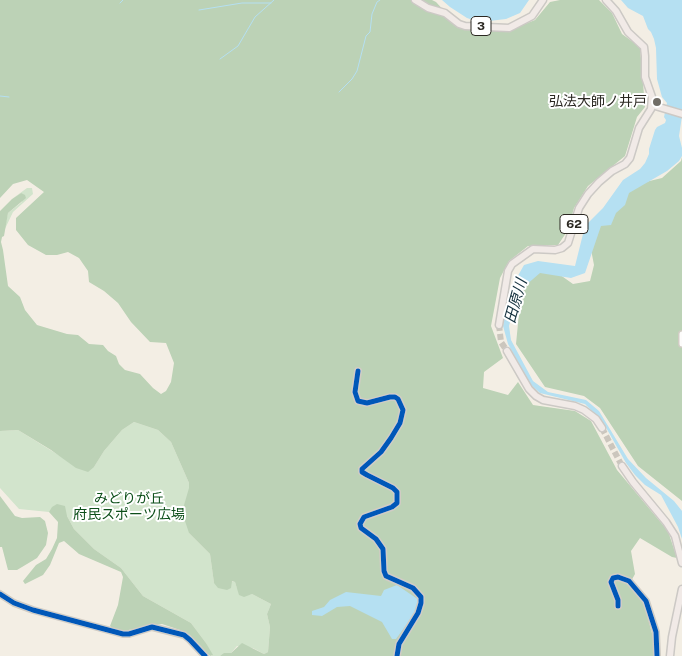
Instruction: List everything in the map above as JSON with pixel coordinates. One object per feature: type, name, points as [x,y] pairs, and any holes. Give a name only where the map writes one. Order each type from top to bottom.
[{"type":"main road","name":"3","points":[[415,0],[428,8],[445,13],[459,24],[465,26],[509,28],[532,16],[543,0]]},
{"type":"main road","points":[[606,0],[616,11],[628,32],[644,47],[646,56],[645,77],[654,106],[682,114]]},
{"type":"main road","name":"62","points":[[499,325],[508,271],[512,264],[533,249],[555,250],[562,248],[568,243],[579,208],[599,182],[625,164],[630,158],[639,128],[654,106]]},
{"type":"main road","points":[[507,352],[529,389],[536,396],[543,400],[574,406],[584,410],[596,419],[602,428]]},
{"type":"main road","points":[[622,466],[675,536],[682,563]]},
{"type":"main road","points":[[670,656],[682,589]]},
{"type":"street","points":[[682,334],[682,344]]},
{"type":"street","points":[[358,371],[355,392],[358,401],[367,403],[395,397],[403,410],[400,422],[391,438],[380,452],[362,469],[362,472],[393,488],[397,492],[397,504],[364,517],[360,524],[361,528],[376,539],[383,549],[386,576],[413,588],[421,597],[418,612],[399,644],[397,656]]},
{"type":"street","points":[[618,606],[618,600],[611,582],[613,578],[618,577],[629,581],[646,601],[656,632],[657,656]]},
{"type":"street","points":[[0,594],[14,603],[33,610],[123,634],[152,628],[184,635],[205,656]]},
{"type":"green space","points":[[0,0],[432,0],[461,29],[510,30],[535,20],[550,2],[560,0],[599,0],[612,13],[622,34],[640,47],[645,107],[637,117],[625,156],[588,186],[574,208],[568,230],[558,245],[528,246],[509,261],[500,278],[491,326],[503,358],[484,372],[483,388],[508,395],[518,382],[533,405],[575,411],[591,421],[617,470],[668,531],[677,558],[640,538],[631,551],[635,574],[630,583],[643,600],[653,637],[655,656],[220,656],[224,653],[231,653],[242,643],[264,654],[268,652],[270,627],[267,614],[271,604],[252,594],[244,597],[239,595],[235,582],[232,581],[231,588],[227,590],[218,588],[214,583],[210,554],[189,533],[182,512],[189,483],[171,442],[158,430],[134,422],[122,430],[104,451],[94,467],[88,472],[76,468],[18,430],[0,431],[0,211],[21,193],[26,198],[8,213],[4,236],[1,242],[8,286],[20,297],[25,310],[37,325],[67,334],[78,335],[89,344],[103,345],[116,356],[119,364],[125,370],[140,374],[161,394],[166,391],[171,382],[174,363],[166,343],[150,342],[131,322],[118,303],[104,291],[89,282],[88,271],[79,258],[68,252],[46,255],[28,245],[16,230],[16,218],[44,192],[27,180],[13,184],[0,198]]},
{"type":"green space","points":[[682,157],[682,501],[638,466],[600,408],[584,396],[545,387],[516,344],[521,293],[532,275],[544,271],[556,272],[573,284],[590,281],[594,265],[589,239],[633,185],[662,178],[681,161]]},
{"type":"green space","points":[[27,188],[32,188],[33,194],[13,212],[4,231],[8,213],[22,202],[21,193],[12,199]]},
{"type":"green space","name":"みどりが丘 府民スポーツ広場","points":[[134,422],[158,430],[171,442],[189,483],[189,533],[210,554],[214,583],[235,582],[237,588],[247,595],[252,594],[271,604],[267,614],[270,627],[268,652],[264,654],[253,648],[237,646],[231,653],[212,656],[206,643],[191,623],[143,596],[121,568],[94,549],[74,529],[67,516],[19,509],[0,488],[0,431],[18,430],[60,456],[94,467],[104,451],[122,430]]},
{"type":"green space","points":[[0,496],[15,516],[22,518],[40,517],[45,521],[48,533],[46,545],[37,558],[17,570],[8,570],[2,547],[0,547]]},
{"type":"green space","points":[[57,504],[65,506],[67,516],[74,529],[94,549],[121,568],[143,596],[191,623],[213,655],[210,656],[190,635],[162,624],[123,631],[112,628],[110,626],[118,605],[123,577],[121,572],[79,554],[64,541],[59,543],[50,565],[43,575],[25,584],[23,581],[36,565],[46,559],[57,538],[58,522],[49,512]]},
{"type":"water","points":[[442,0],[529,0],[520,13],[506,19],[489,21],[467,18]]},
{"type":"water","points":[[621,0],[682,0],[682,116],[679,136],[682,156],[667,171],[629,193],[625,205],[616,213],[611,225],[601,226],[585,273],[571,278],[540,273],[518,292],[509,326],[511,340],[533,381],[548,392],[586,400],[599,411],[628,459],[646,478],[674,501],[682,511],[682,539],[678,527],[661,495],[645,485],[635,475],[604,424],[595,414],[585,404],[540,393],[531,385],[508,344],[503,326],[510,290],[524,265],[538,261],[575,266],[585,226],[603,208],[623,180],[640,169],[645,163],[655,130],[665,123],[664,117],[667,103],[662,97],[657,79],[654,39],[643,16],[628,8]]},
{"type":"water","points":[[397,585],[419,600],[415,613],[396,639],[392,639],[382,622],[350,606],[337,607],[322,616],[312,615],[312,611],[324,607],[330,600],[346,592],[381,596],[384,590]]},
{"type":"waterway","points":[[120,3],[123,0]]},
{"type":"waterway","points":[[220,59],[238,46],[255,17],[274,0]]},
{"type":"waterway","points":[[339,92],[357,71],[366,36],[370,32],[372,14],[377,2],[380,0]]},
{"type":"waterway","points":[[199,10],[242,3],[271,3]]},
{"type":"waterway","points":[[0,96],[9,97]]},
{"type":"tunnel","points":[[499,325],[501,342],[507,351]]},
{"type":"tunnel","points":[[602,428],[622,466]]},
{"type":"cycle path","points":[[358,371],[355,392],[358,401],[367,403],[395,397],[398,399],[403,410],[400,423],[391,438],[381,452],[362,469],[362,472],[393,488],[397,492],[397,503],[392,507],[364,517],[360,524],[361,528],[376,539],[383,549],[386,576],[413,588],[421,597],[418,613],[399,644],[397,656]]},
{"type":"cycle path","points":[[618,606],[618,600],[611,582],[613,578],[618,577],[629,581],[646,601],[656,632],[657,656]]},
{"type":"cycle path","points":[[0,594],[14,603],[33,610],[123,634],[152,627],[184,635],[205,656]]},
{"type":"place","name":"弘法大師ノ井戸","points":[[657,102]]},
{"type":"water label","name":"田原川","points":[[516,301]]}]
